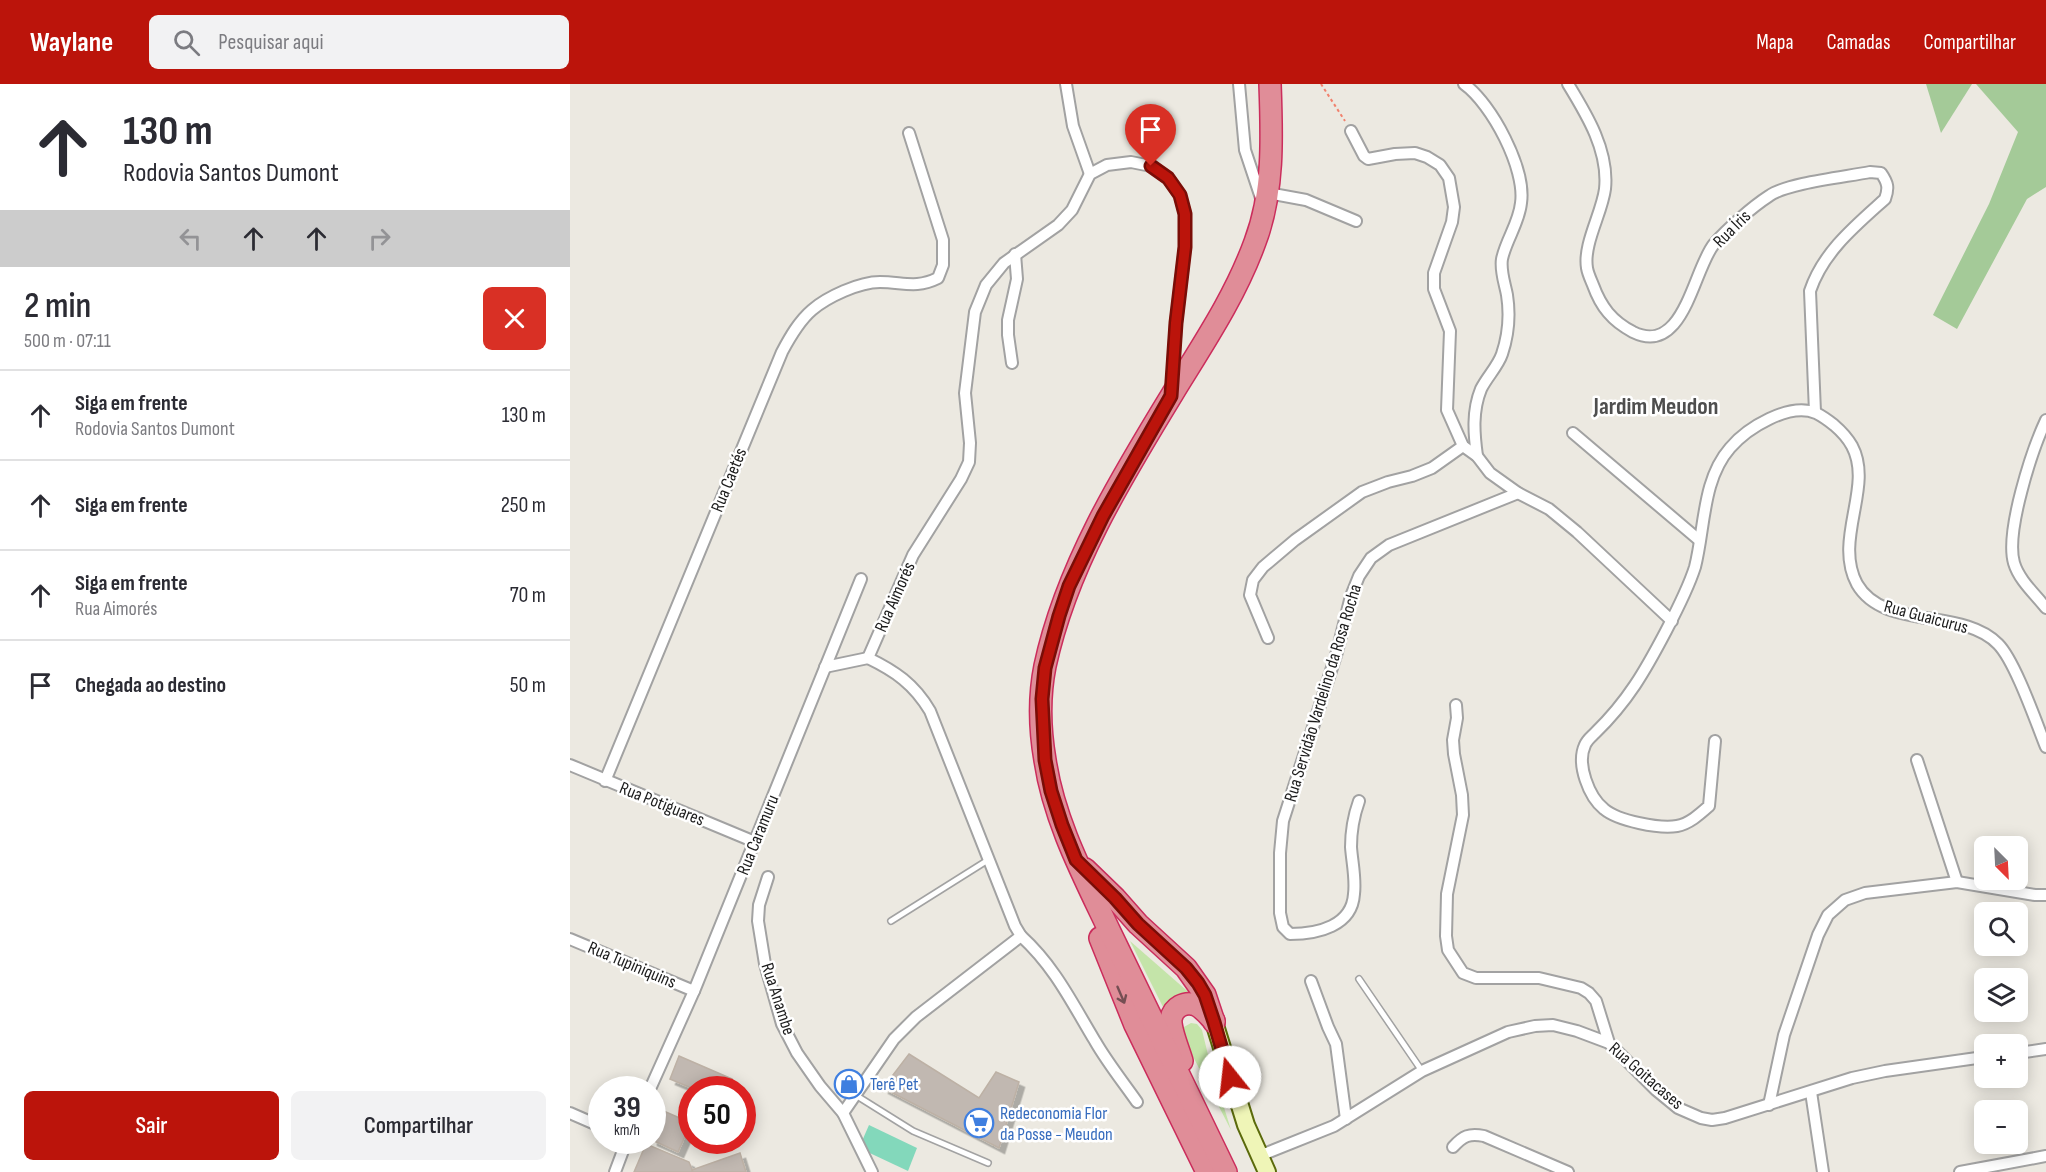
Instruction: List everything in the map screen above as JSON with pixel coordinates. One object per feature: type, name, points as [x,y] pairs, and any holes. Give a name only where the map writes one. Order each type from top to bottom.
[{"type":"highway","points":[[1219,1170],[1187,1092],[1076,860],[1062,825],[1051,791],[1045,760],[1042,709],[1045,668],[1069,586],[1103,516],[1171,396],[1233,294],[1255,242],[1266,202],[1272,127],[1270,84]]},
{"type":"highway","points":[[1076,860],[1138,924],[1186,968],[1205,995],[1214,1022]]},
{"type":"highway","points":[[1076,860],[1103,950],[1120,993],[1219,1170]]},
{"type":"highway","points":[[1187,1092],[1182,1060],[1171,1018],[1179,1006],[1187,1003],[1197,1005],[1214,1022]]},
{"type":"main road","points":[[1214,1022],[1239,1105],[1267,1172]]},
{"type":"street","points":[[1066,84],[1073,126],[1090,174],[1107,165],[1131,162],[1151,166],[1168,178],[1180,195],[1185,214],[1185,247],[1176,323],[1171,396]]},
{"type":"street","points":[[1239,84],[1245,150],[1266,202],[1306,200],[1356,221]]},
{"type":"street","points":[[1464,84],[1486,106],[1499,128],[1518,169],[1522,187],[1521,204],[1502,260],[1508,329],[1502,355],[1481,390],[1474,413],[1477,456]]},
{"type":"street","name":"Rua Íris","points":[[1568,84],[1594,134],[1605,163],[1605,189],[1588,249],[1587,267],[1599,301],[1604,308],[1615,322],[1635,333],[1650,337],[1662,334],[1674,324],[1715,243],[1772,194],[1788,187],[1870,172],[1881,174],[1887,182],[1888,192],[1885,199],[1829,253],[1815,276],[1810,291],[1815,412]]},
{"type":"street","points":[[1351,131],[1364,156],[1368,159],[1415,153],[1440,165],[1449,178],[1454,207],[1452,222],[1434,273],[1434,289],[1449,332],[1447,410],[1463,446],[1477,456],[1490,473],[1518,493],[1550,509],[1672,621]]},
{"type":"street","name":"Rua Caetés","points":[[605,781],[778,363],[794,331],[812,310],[845,291],[876,282],[894,282],[910,286],[926,284],[938,278],[943,265],[943,240],[909,133]]},
{"type":"street","name":"Rua Aimorés","points":[[868,658],[913,555],[961,479],[969,462],[970,443],[965,393],[975,312],[986,285],[1004,263],[1058,225],[1072,210],[1090,174]]},
{"type":"street","points":[[1012,363],[1008,320],[1017,279],[1015,254]]},
{"type":"street","points":[[1715,741],[1711,801],[1706,809],[1694,819],[1678,826],[1644,824],[1613,815],[1602,808],[1591,793],[1582,762],[1586,742],[1619,708],[1635,687],[1688,587],[1715,475],[1729,449],[1746,433],[1768,419],[1792,410],[1815,412]]},
{"type":"street","name":"Rua Guaicurus","points":[[1815,412],[1844,434],[1853,447],[1858,464],[1858,482],[1849,543],[1850,564],[1857,582],[1867,597],[1880,606],[1974,629],[1984,633],[1999,645],[2011,665],[2046,747]]},
{"type":"street","points":[[2046,420],[2033,452],[2013,526],[2012,543],[2014,562],[2020,577],[2046,608]]},
{"type":"street","points":[[1573,433],[1699,540]]},
{"type":"street","points":[[1268,638],[1250,595],[1253,580],[1263,567],[1305,532],[1362,492],[1432,468],[1463,446]]},
{"type":"street","name":"Rua Servidão Vardelino da Rosa Rocha","points":[[1359,801],[1355,812],[1351,844],[1354,894],[1348,914],[1340,922],[1327,928],[1303,934],[1290,934],[1281,921],[1283,821],[1359,576],[1371,558],[1389,545],[1518,493]]},
{"type":"street","name":"Rua Caramuru","points":[[656,1076],[694,992],[861,579]]},
{"type":"street","points":[[825,667],[868,658],[889,668],[920,694],[930,711],[1015,926],[1059,979],[1095,1042],[1137,1102]]},
{"type":"street","points":[[1455,705],[1457,718],[1454,754],[1462,795],[1463,815],[1447,894],[1448,950],[1463,973],[1476,978],[1539,978],[1581,988],[1596,1001],[1609,1042]]},
{"type":"street","points":[[1917,760],[1957,882]]},
{"type":"street","name":"Rua Potiguares","points":[[570,765],[755,842]]},
{"type":"street","name":"Rua Anambe","points":[[768,877],[759,905],[758,921],[765,964],[782,1024],[797,1053],[820,1086],[843,1113],[872,1172]]},
{"type":"street","points":[[1769,1105],[1784,1035],[1818,935],[1828,915],[1845,900],[1865,893],[1957,882],[2046,895]]},
{"type":"street","points":[[843,1113],[894,1039],[916,1017],[1021,936]]},
{"type":"street","name":"Rua Tupiniquins","points":[[570,939],[694,992]]},
{"type":"street","points":[[1311,981],[1336,1044],[1346,1119]]},
{"type":"street","name":"Rua Goitacases","points":[[1259,1156],[1346,1119],[1422,1071],[1508,1032],[1535,1026],[1553,1025],[1609,1042],[1656,1090],[1678,1108],[1712,1120],[1769,1105],[1852,1078],[1885,1071],[1974,1059]]},
{"type":"street","points":[[2028,1052],[2046,1049]]},
{"type":"street","points":[[1811,1092],[1823,1172]]},
{"type":"street","points":[[570,1113],[588,1121]]},
{"type":"street","points":[[1453,1147],[1462,1137],[1473,1134],[1484,1136],[1568,1172]]},
{"type":"street","points":[[615,1172],[622,1154]]},
{"type":"street","points":[[1960,1172],[2046,1156]]},
{"type":"lane","points":[[891,921],[990,859]]},
{"type":"lane","points":[[1359,979],[1422,1071]]},
{"type":"lane","points":[[856,1096],[913,1131],[988,1162]]},
{"type":"path","points":[[1321,84],[1351,131]]},
{"type":"green space","points":[[1926,84],[1972,84],[1941,133]]},
{"type":"green space","points":[[1976,84],[2046,84],[2046,187],[2027,199],[1957,329],[1933,315],[1989,204],[2018,132]]},
{"type":"green space","points":[[1130,941],[1193,996],[1165,1011]]},
{"type":"green space","points":[[1191,1023],[1197,1024],[1202,1030],[1231,1130],[1185,1041],[1184,1027]]},
{"type":"green space","points":[[869,1125],[917,1148],[908,1171],[859,1148]]},
{"type":"building","name":"Redeconomia Flor da Posse - Meudon","points":[[909,1054],[979,1098],[996,1072],[1019,1082],[999,1148],[883,1088]]},
{"type":"building","points":[[679,1056],[725,1076],[678,1076],[678,1082],[670,1079]]},
{"type":"building","points":[[666,1112],[678,1117],[678,1152],[666,1146]]},
{"type":"building","points":[[666,1152],[689,1162],[693,1172],[634,1172],[642,1154]]},
{"type":"building","points":[[740,1154],[746,1172],[693,1172],[692,1170]]},
{"type":"place","name":"Terê Pet","points":[[849,1084]]},
{"type":"place","name":"Redeconomia Flor da Posse - Meudon","points":[[979,1123]]},
{"type":"district","name":"Jardim Meudon","points":[[1656,406]]},
{"type":"route","points":[[1151,166],[1168,178],[1180,195],[1185,214],[1185,247],[1176,323],[1171,396],[1103,516],[1069,586],[1045,668],[1042,729],[1051,791],[1076,860],[1138,924],[1186,968],[1198,983],[1205,995],[1230,1077]]}]
